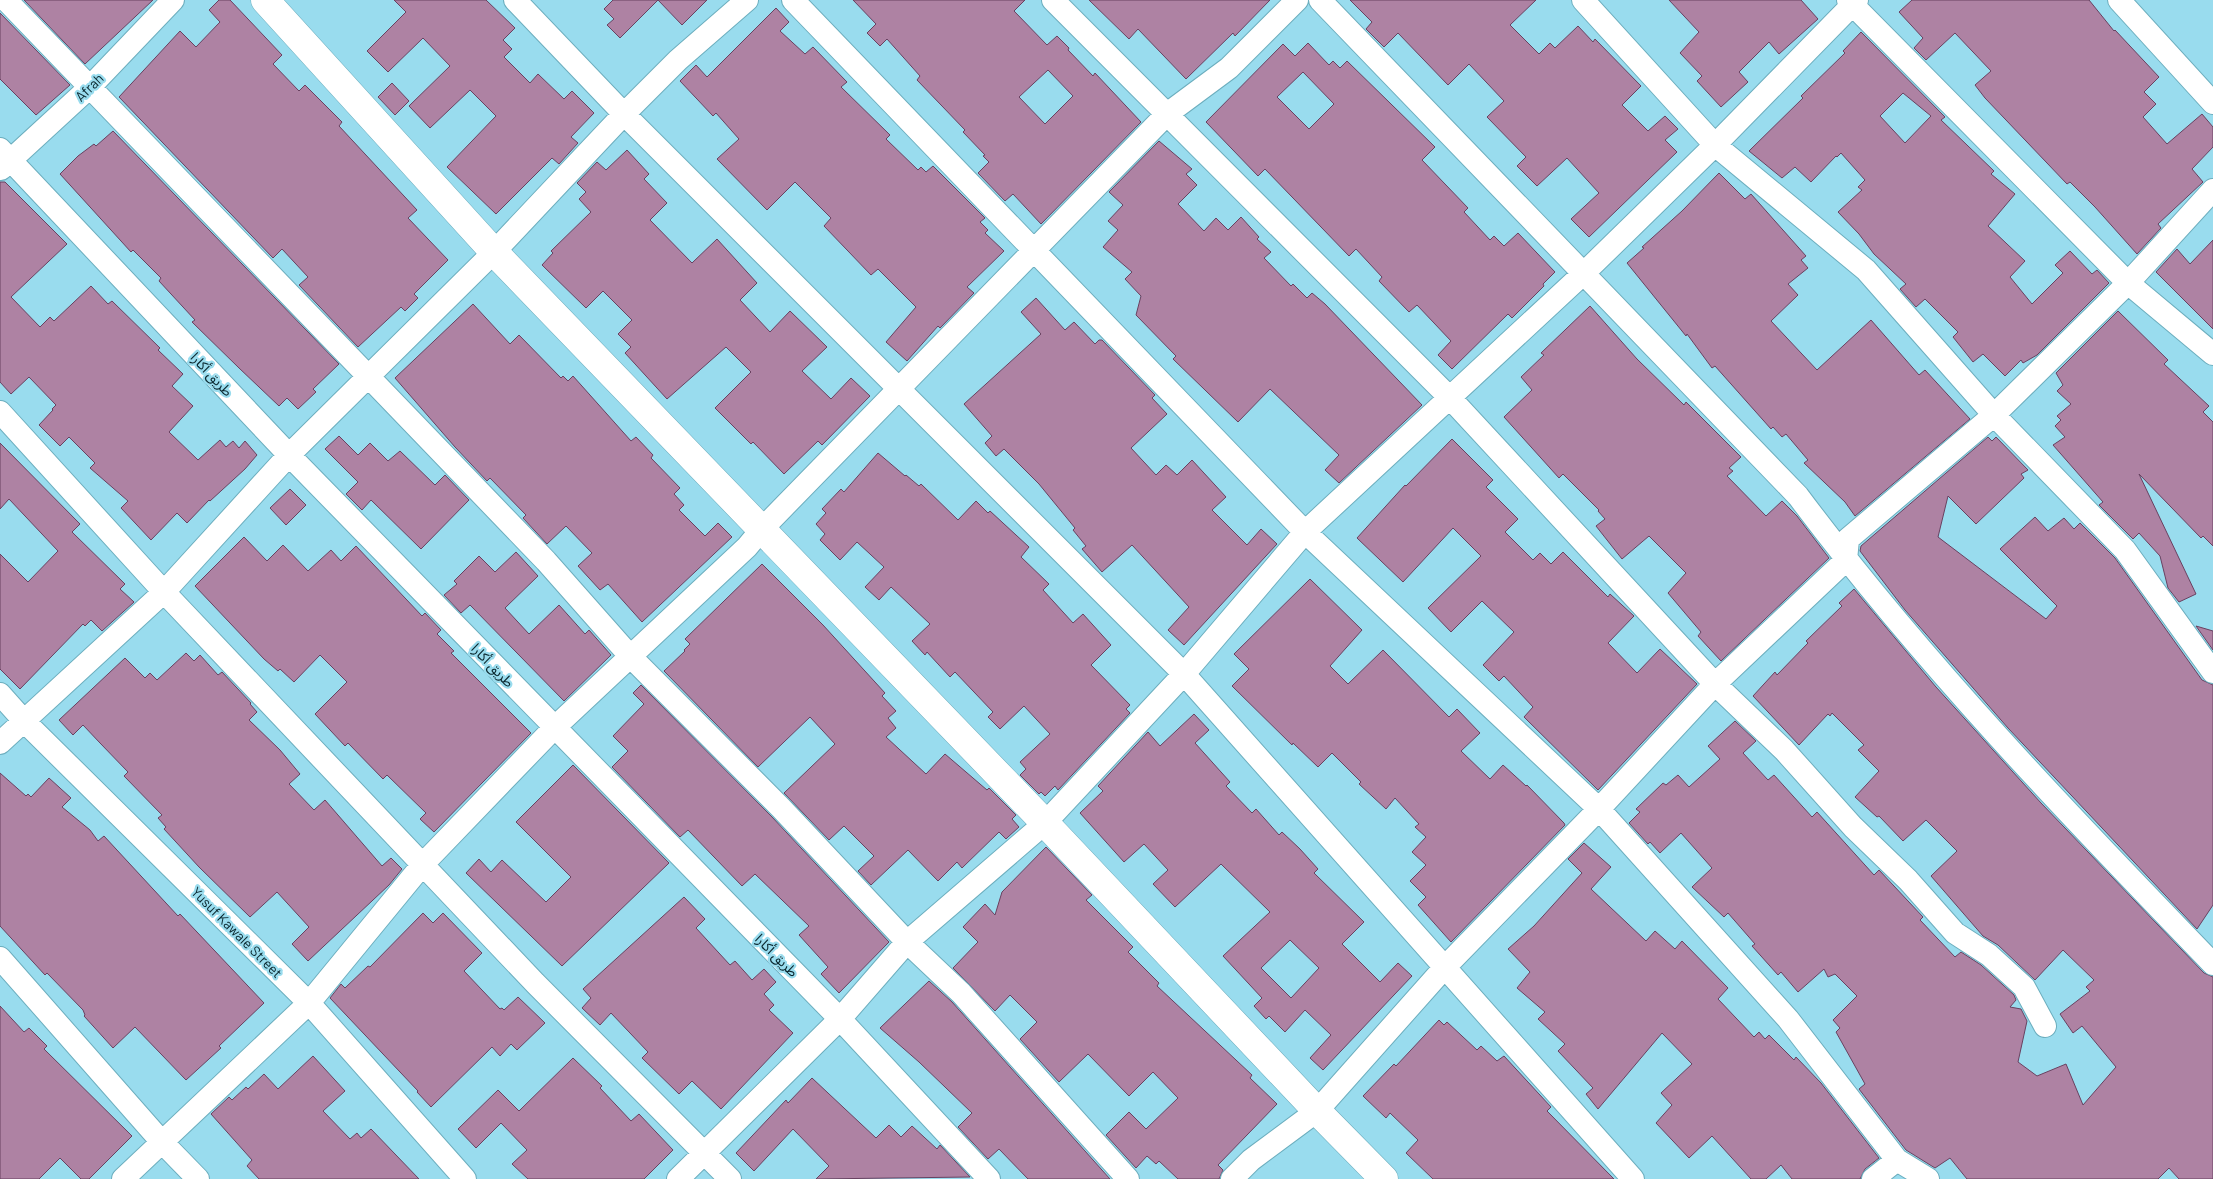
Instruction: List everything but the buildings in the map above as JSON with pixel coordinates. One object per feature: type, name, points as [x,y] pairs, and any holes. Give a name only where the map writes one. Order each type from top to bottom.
[{"type":"street","points":[[6,0],[546,561],[630,656],[781,808],[907,942],[961,993],[1128,1179]]},
{"type":"street","name":"Afrah","points":[[3,160],[89,88],[173,0]]},
{"type":"street","points":[[265,0],[494,252],[1045,823],[1317,1111],[1384,1179]]},
{"type":"street","points":[[515,0],[624,114],[1184,674],[1633,1179]]},
{"type":"street","points":[[0,744],[164,592],[289,455],[494,252],[624,114],[678,60],[748,0]]},
{"type":"street","points":[[793,0],[1305,532],[1599,809],[1788,1019],[1897,1160],[1928,1179]]},
{"type":"street","points":[[1053,0],[1451,399],[1715,684],[1784,750],[1853,827],[1908,880],[1955,933],[1989,955],[2024,987],[2045,1026]]},
{"type":"street","points":[[123,1179],[309,1003],[423,864],[554,728],[747,547],[762,529],[1167,114],[1229,68],[1296,0]]},
{"type":"street","points":[[1320,0],[1798,496],[1846,560],[1949,683],[2213,964]]},
{"type":"street","points":[[1583,0],[1715,145],[1866,270],[1994,415],[2125,550],[2213,672]]},
{"type":"street","points":[[2119,0],[2213,102]]},
{"type":"street","points":[[678,1179],[840,1019],[907,942],[1045,823],[1184,674],[1305,532],[1451,399],[1584,273],[1715,145],[1852,2],[2128,283],[2213,354]]},
{"type":"street","name":"طريق أكارا","points":[[3,160],[554,728],[840,1019],[989,1179]]},
{"type":"street","points":[[1232,1179],[1251,1160],[1317,1111],[1445,967],[1599,809],[1715,684],[1846,560],[1848,539],[1994,415],[2128,283],[2213,190]]},
{"type":"street","points":[[0,412],[164,592],[535,983],[730,1179]]},
{"type":"street","name":"Yusuf Kawale Street","points":[[0,694],[24,722],[309,1003],[465,1179]]},
{"type":"street","points":[[0,958],[198,1179]]},
{"type":"street","points":[[1873,1179],[1897,1160]]}]
